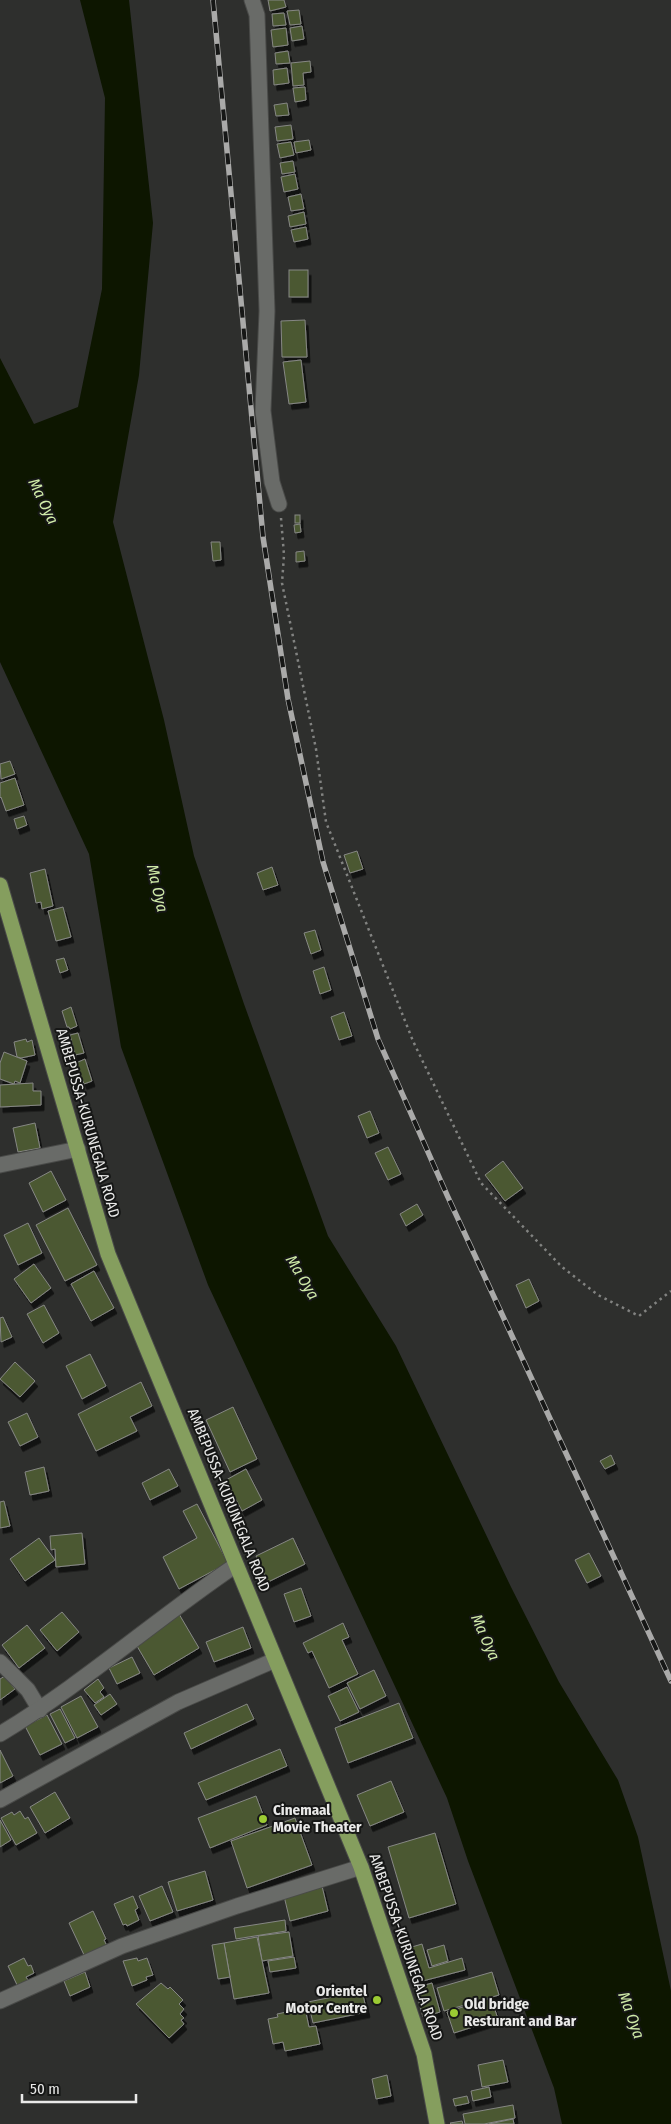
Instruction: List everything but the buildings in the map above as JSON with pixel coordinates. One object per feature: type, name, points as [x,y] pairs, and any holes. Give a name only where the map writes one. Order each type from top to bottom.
[{"type":"highway","name":"AMBEPUSSA-KURUNEGALA ROAD","points":[[0,886],[108,1254],[361,1867],[424,2054],[437,2124]]},
{"type":"street","points":[[252,0],[257,15],[267,311],[263,411],[272,482],[279,504]]},
{"type":"street","points":[[0,1165],[78,1149]]},
{"type":"street","points":[[0,1734],[40,1710],[183,1601],[236,1565]]},
{"type":"street","points":[[0,1800],[178,1702],[275,1660]]},
{"type":"street","points":[[0,1662],[28,1690],[40,1710]]},
{"type":"street","points":[[0,2001],[122,1946],[237,1906],[361,1867]]},
{"type":"path","points":[[279,504],[284,555],[282,583],[316,749],[326,822],[413,1041],[481,1183],[562,1267],[598,1295],[639,1316],[671,1291]]},
{"type":"water","name":"Ma Oya","points":[[80,0],[129,0],[153,223],[139,375],[113,522],[164,720],[194,856],[244,1004],[328,1236],[396,1346],[511,1587],[559,1682],[618,1780],[638,1837],[671,1991],[671,2124],[562,2124],[554,2088],[468,1861],[447,1798],[208,1285],[121,1047],[89,854],[0,662],[0,358],[34,424],[78,407],[102,289],[105,98]]},
{"type":"railway","points":[[213,0],[263,537],[288,699],[323,862],[378,1039],[447,1195],[671,1681]]},
{"type":"place","name":"Cinemaal Movie Theater","points":[[263,1819]]},
{"type":"place","name":"Orientel Motor Centre","points":[[377,2000]]},
{"type":"place","name":"Old bridge Resturant and Bar","points":[[454,2013]]}]
